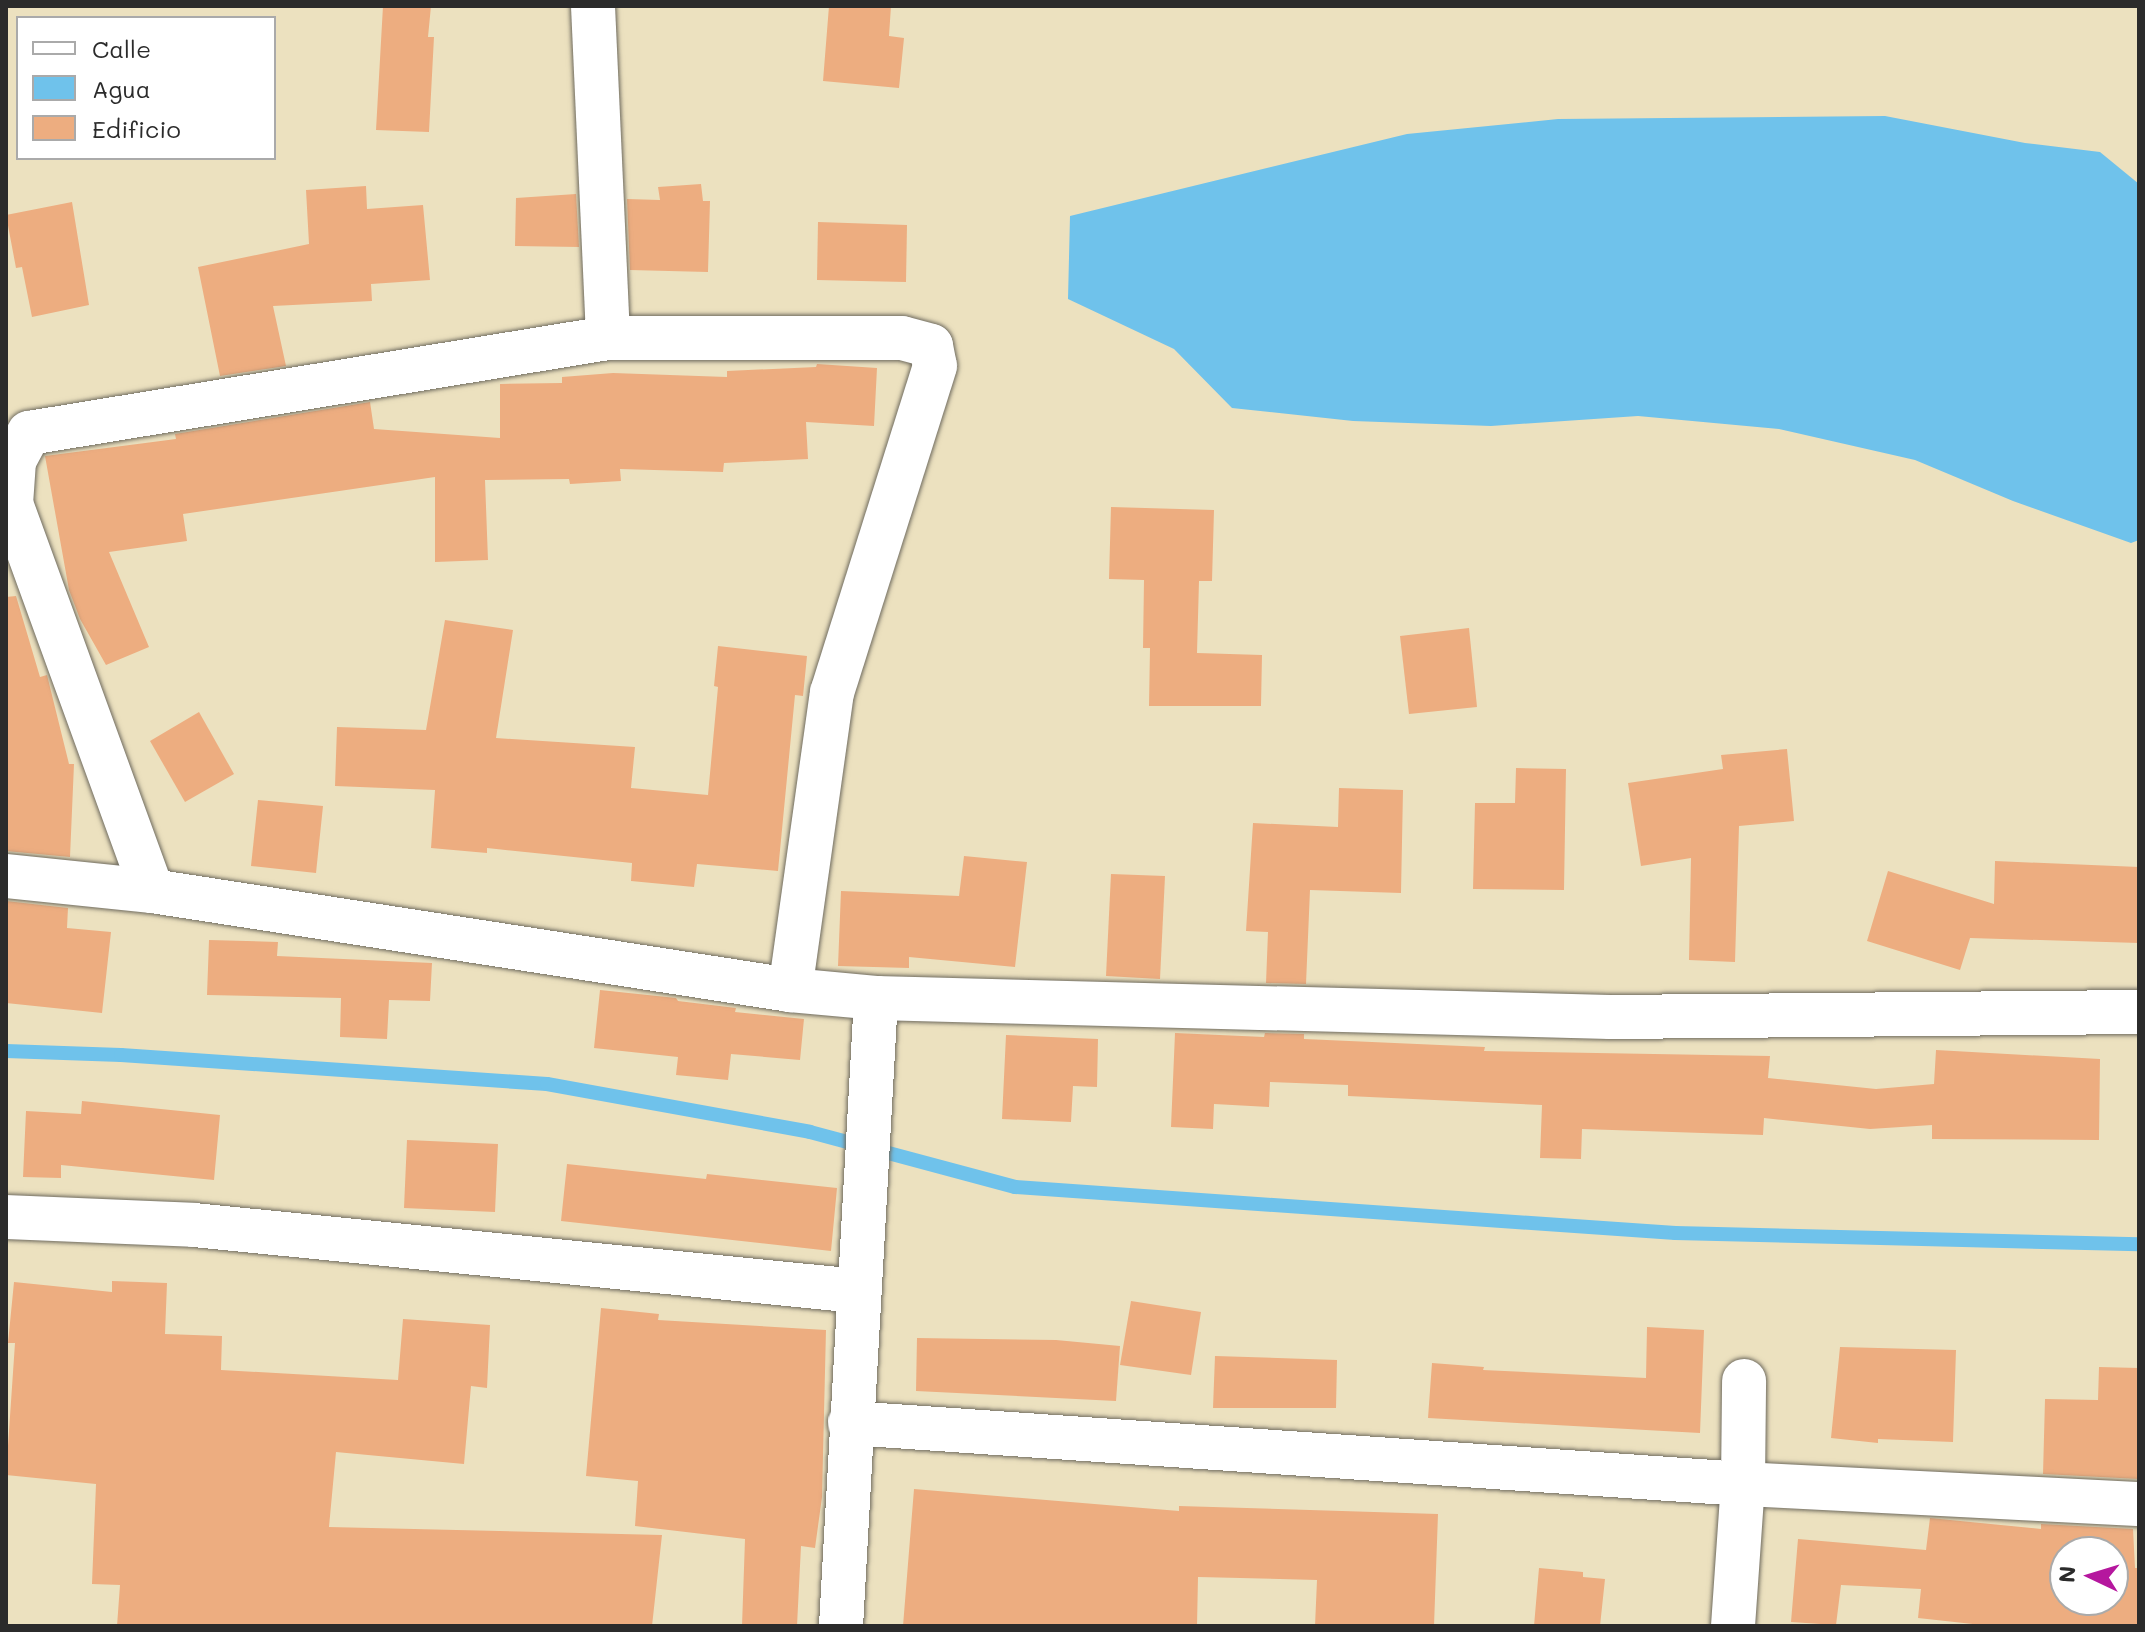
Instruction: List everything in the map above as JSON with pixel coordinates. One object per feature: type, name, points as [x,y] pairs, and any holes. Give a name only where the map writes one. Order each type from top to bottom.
[{"type":"street","points":[[593,6],[608,338]]},
{"type":"street","points":[[152,891],[11,504],[17,427],[608,338],[902,338],[931,346],[935,366],[832,692],[790,990]]},
{"type":"street","points":[[6,876],[152,891],[790,990],[876,998],[1610,1017],[2139,1012]]},
{"type":"street","points":[[841,1626],[876,998]]},
{"type":"street","points":[[6,1217],[194,1225],[859,1271]]},
{"type":"street","points":[[1733,1626],[1743,1484],[1744,1381]]},
{"type":"street","points":[[850,1423],[1743,1484],[2139,1504]]},
{"type":"water","points":[[1885,116],[2025,143],[2100,152],[2139,184],[2139,540],[2131,543],[2013,501],[1915,460],[1779,429],[1638,416],[1491,426],[1353,421],[1232,408],[1174,349],[1068,299],[1070,216],[1407,134],[1558,119]]},
{"type":"building","points":[[383,6],[431,6],[428,37],[434,37],[429,132],[376,130]]},
{"type":"building","points":[[829,6],[891,6],[889,36],[904,38],[899,88],[823,81]]},
{"type":"building","points":[[701,184],[703,201],[710,201],[708,272],[630,270],[627,199],[660,200],[658,187]]},
{"type":"building","points":[[366,186],[367,209],[423,205],[430,280],[371,284],[372,301],[273,306],[286,366],[220,376],[198,267],[309,244],[306,190]]},
{"type":"building","points":[[576,194],[579,247],[515,246],[516,198]]},
{"type":"building","points":[[72,202],[89,305],[32,317],[22,267],[16,268],[6,215]]},
{"type":"building","points":[[818,222],[907,225],[906,282],[817,280]]},
{"type":"building","points":[[817,364],[877,368],[874,426],[806,422],[808,459],[724,463],[723,472],[620,469],[621,481],[570,484],[569,479],[485,480],[488,560],[435,562],[435,477],[183,514],[187,541],[109,552],[149,647],[106,665],[80,619],[69,590],[45,456],[176,439],[175,434],[370,402],[374,429],[500,438],[500,384],[562,383],[562,377],[613,373],[727,377],[727,371],[816,367]]},
{"type":"building","points":[[1111,507],[1214,510],[1212,581],[1199,581],[1197,653],[1262,655],[1261,706],[1149,706],[1150,648],[1143,648],[1144,580],[1109,579]]},
{"type":"building","points":[[16,596],[40,677],[47,675],[69,764],[74,764],[70,857],[6,851],[6,597]]},
{"type":"building","points":[[445,620],[513,630],[496,738],[635,747],[631,788],[708,795],[718,687],[714,686],[718,646],[807,656],[803,696],[795,695],[778,871],[697,864],[694,887],[631,881],[632,863],[487,848],[487,853],[431,848],[435,790],[335,786],[337,727],[426,730]]},
{"type":"building","points":[[1469,628],[1477,707],[1409,714],[1400,636]]},
{"type":"building","points":[[199,712],[234,774],[185,802],[150,741]]},
{"type":"building","points":[[1787,749],[1794,821],[1739,826],[1735,962],[1689,960],[1691,858],[1641,866],[1628,783],[1723,769],[1721,755]]},
{"type":"building","points":[[1516,768],[1566,769],[1564,890],[1473,889],[1475,803],[1515,803]]},
{"type":"building","points":[[1339,788],[1403,790],[1401,893],[1310,890],[1306,984],[1266,983],[1268,932],[1246,931],[1253,823],[1338,827]]},
{"type":"building","points":[[258,800],[323,806],[316,873],[251,866]]},
{"type":"building","points":[[964,856],[1027,862],[1015,967],[909,957],[909,968],[838,966],[841,891],[959,896]]},
{"type":"building","points":[[1995,861],[2139,867],[2139,943],[1970,938],[1960,970],[1867,941],[1888,871],[1994,904]]},
{"type":"building","points":[[1111,874],[1165,876],[1160,979],[1106,976]]},
{"type":"building","points":[[6,901],[68,908],[67,928],[111,932],[102,1013],[6,1003]]},
{"type":"building","points":[[209,940],[278,942],[277,956],[432,963],[430,1001],[389,1000],[387,1039],[340,1037],[341,998],[207,995]]},
{"type":"building","points":[[600,990],[676,998],[678,1001],[736,1008],[735,1012],[804,1019],[800,1060],[731,1054],[728,1080],[676,1075],[678,1057],[594,1048]]},
{"type":"building","points":[[1175,1033],[1264,1037],[1265,1033],[1304,1034],[1304,1039],[1485,1047],[1484,1051],[1770,1056],[1768,1078],[1876,1089],[1934,1084],[1936,1050],[2100,1059],[2099,1140],[1932,1139],[1932,1125],[1870,1129],[1764,1118],[1763,1135],[1582,1129],[1581,1159],[1540,1158],[1542,1105],[1348,1096],[1348,1085],[1270,1082],[1269,1107],[1214,1104],[1213,1129],[1171,1127]]},
{"type":"building","points":[[1006,1035],[1098,1039],[1097,1087],[1073,1086],[1071,1122],[1002,1119]]},
{"type":"building","points":[[82,1101],[220,1115],[214,1180],[61,1165],[61,1178],[23,1177],[26,1111],[81,1114]]},
{"type":"building","points":[[407,1140],[498,1144],[495,1212],[404,1208]]},
{"type":"building","points":[[567,1164],[706,1179],[707,1174],[837,1188],[831,1251],[561,1221]]},
{"type":"building","points":[[112,1281],[167,1283],[165,1334],[222,1336],[221,1370],[398,1380],[403,1319],[490,1325],[487,1388],[471,1386],[464,1464],[336,1452],[329,1527],[662,1535],[652,1626],[117,1626],[120,1585],[92,1584],[96,1484],[6,1475],[15,1343],[8,1343],[14,1282],[112,1292]]},
{"type":"building","points":[[1131,1301],[1201,1312],[1191,1375],[1120,1365]]},
{"type":"building","points":[[601,1308],[659,1314],[658,1320],[826,1330],[822,1497],[815,1548],[801,1546],[797,1626],[742,1626],[745,1539],[635,1526],[638,1481],[586,1476]]},
{"type":"building","points":[[1647,1327],[1704,1330],[1700,1433],[1428,1418],[1432,1363],[1484,1367],[1483,1370],[1646,1378]]},
{"type":"building","points":[[917,1338],[1056,1340],[1120,1346],[1116,1401],[916,1391]]},
{"type":"building","points":[[1840,1347],[1956,1350],[1953,1442],[1878,1439],[1878,1443],[1831,1438]]},
{"type":"building","points":[[1215,1356],[1337,1360],[1336,1408],[1213,1408]]},
{"type":"building","points":[[2099,1367],[2139,1368],[2139,1479],[2043,1474],[2045,1399],[2098,1400]]},
{"type":"building","points":[[914,1489],[1179,1511],[1179,1506],[1438,1514],[1434,1626],[1315,1626],[1317,1580],[1198,1577],[1197,1626],[903,1626]]},
{"type":"building","points":[[1930,1518],[2041,1529],[2041,1524],[2133,1529],[2135,1568],[2139,1568],[2139,1626],[1991,1626],[1918,1618],[1921,1589],[1841,1585],[1836,1625],[1791,1622],[1798,1539],[1926,1550]]},
{"type":"building","points":[[1539,1568],[1583,1572],[1583,1577],[1605,1579],[1600,1626],[1534,1626]]},
{"type":"waterway","points":[[6,1051],[121,1055],[547,1084],[810,1132],[1015,1187],[1675,1233],[2139,1244]]}]
